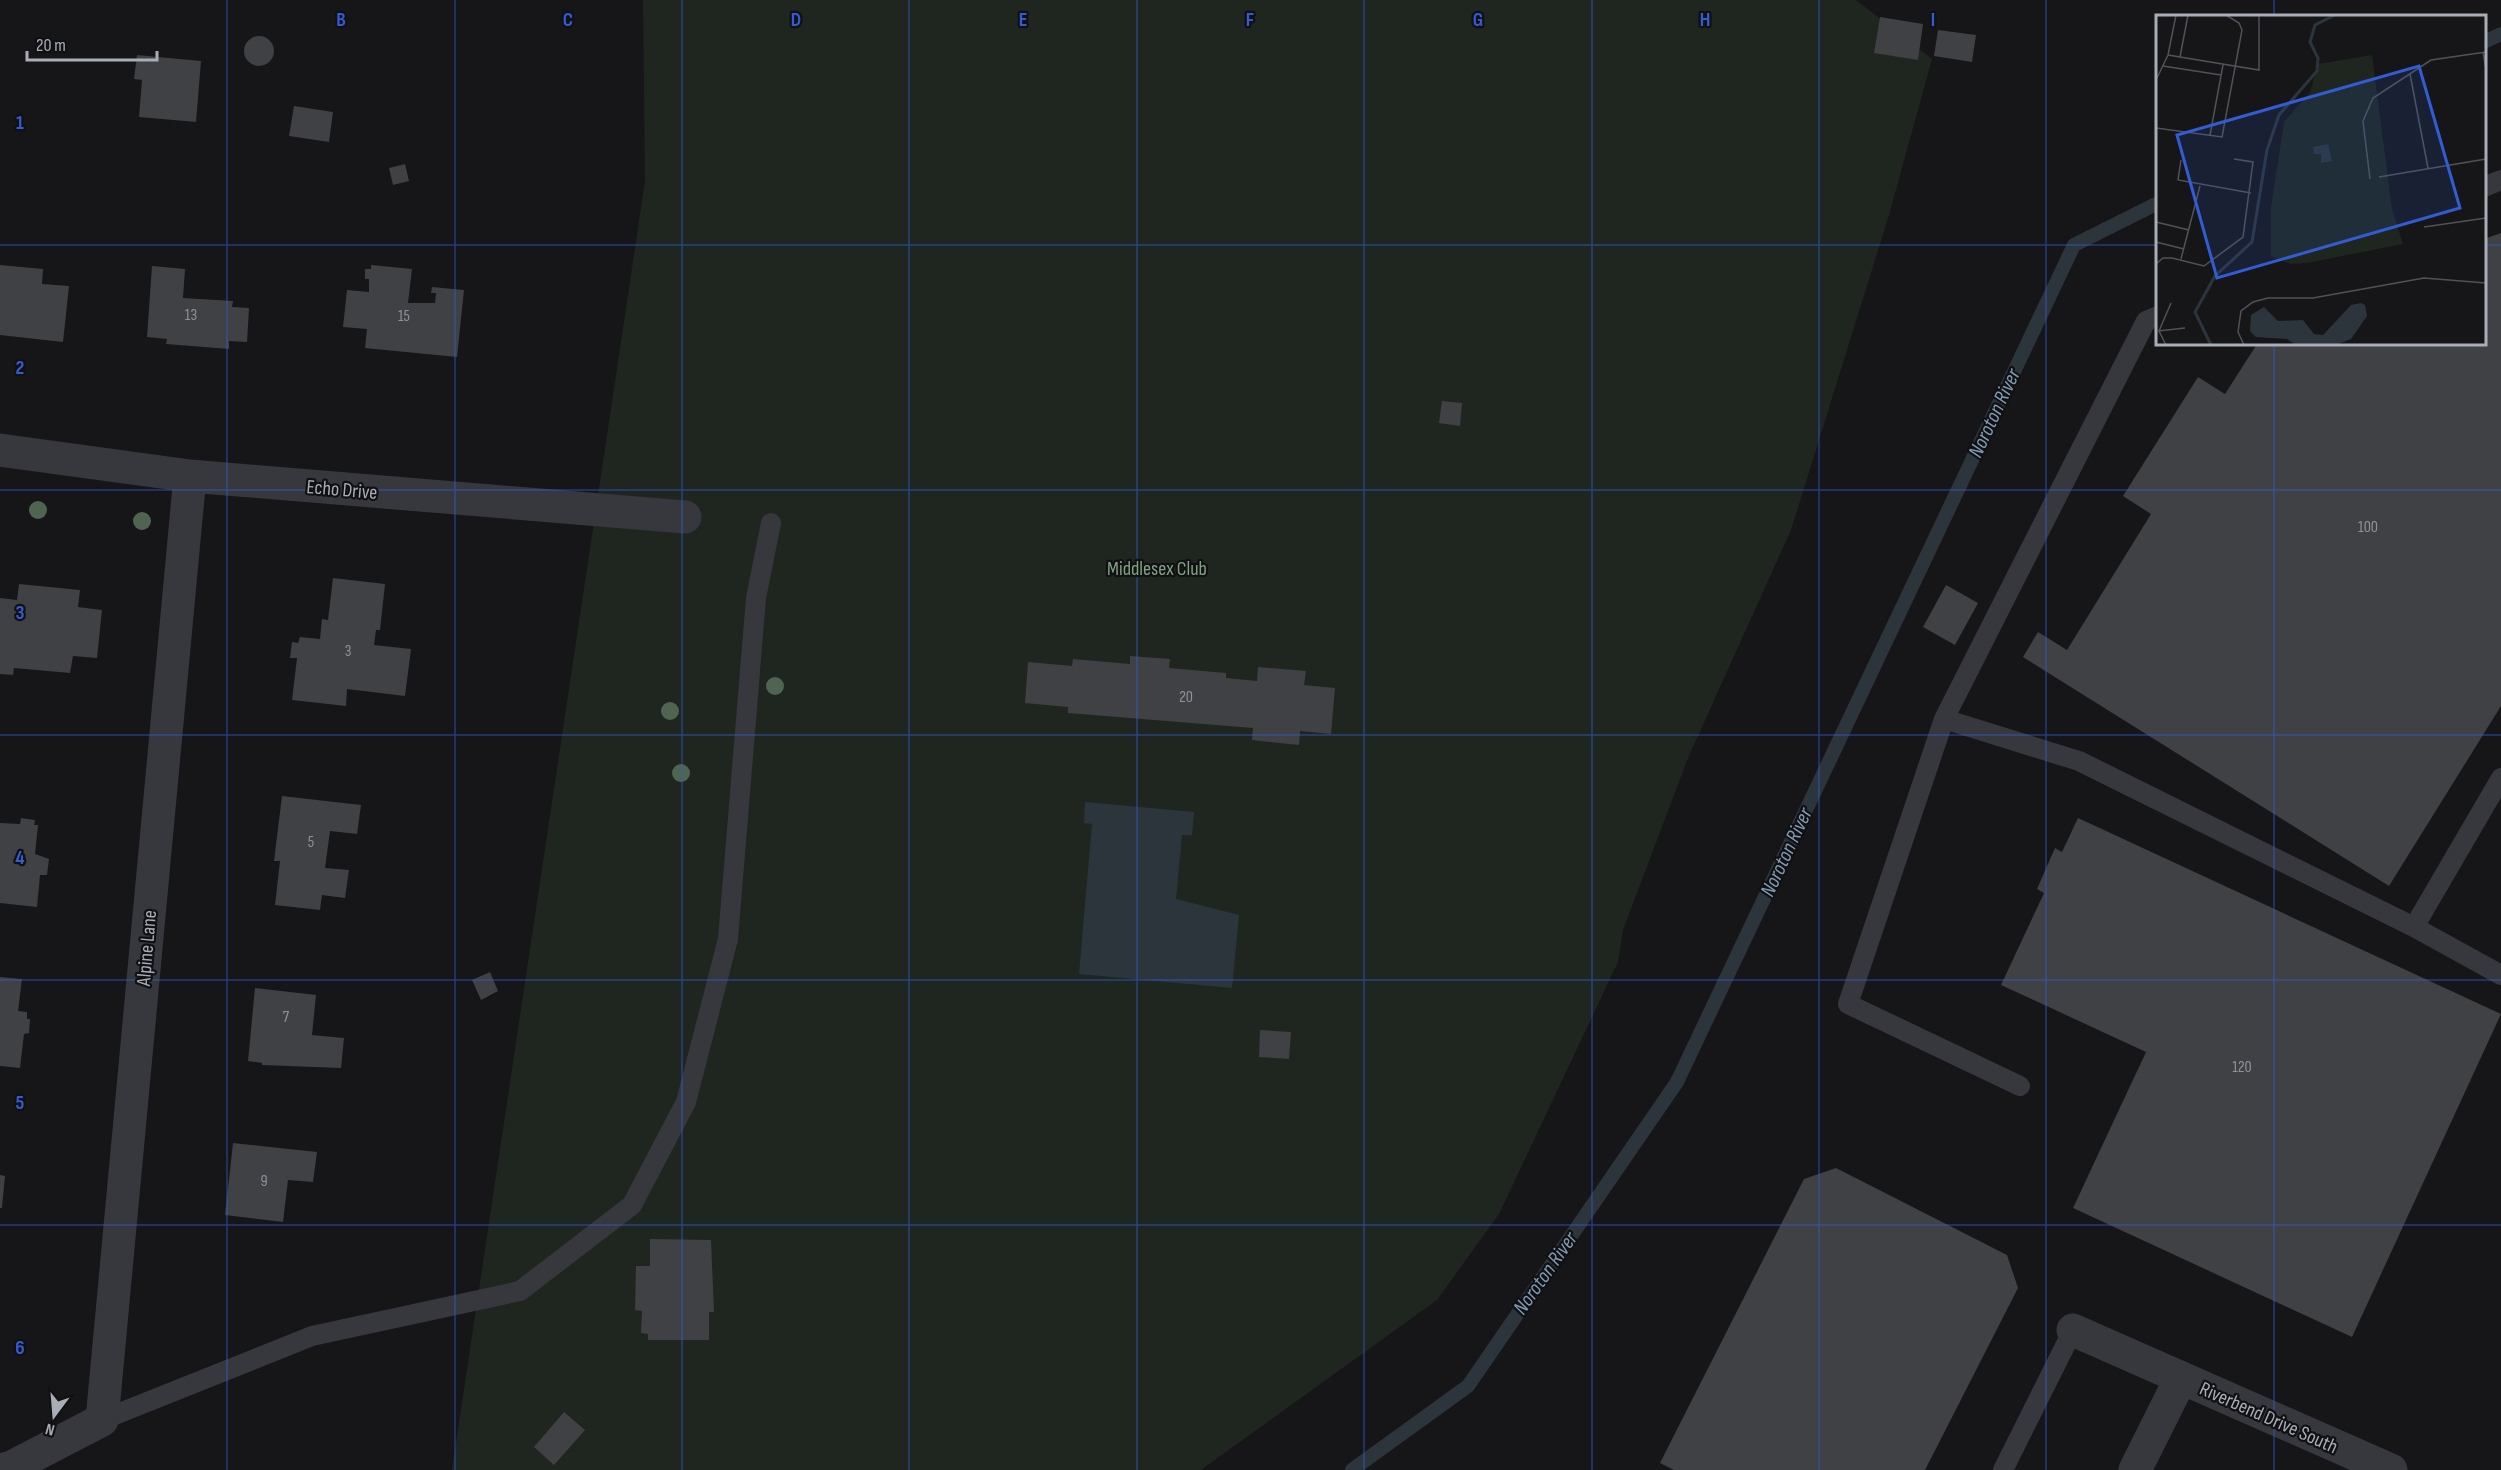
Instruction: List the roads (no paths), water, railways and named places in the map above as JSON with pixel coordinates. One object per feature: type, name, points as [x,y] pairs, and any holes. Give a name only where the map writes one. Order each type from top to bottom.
[{"type":"street","name":"Echo Drive","points":[[0,450],[190,476],[685,517]]},
{"type":"street","name":"Alpine Lane","points":[[102,1420],[190,476]]},
{"type":"street","name":"Riverbend Drive South","points":[[2073,1330],[2391,1470]]},
{"type":"street","name":"Riverbend Drive South","points":[[2135,1470],[2181,1378]]},
{"type":"street","points":[[0,1470],[12,1467],[102,1420]]},
{"type":"lane","points":[[2486,186],[2501,180]]},
{"type":"lane","points":[[2020,1086],[1848,1004],[1944,719],[2146,321],[2156,316]]},
{"type":"lane","points":[[102,1420],[312,1336],[520,1291],[632,1205],[686,1102],[728,939],[756,598],[771,523]]},
{"type":"lane","points":[[1944,719],[2079,761],[2414,927],[2501,975]]},
{"type":"lane","points":[[2414,927],[2501,778]]},
{"type":"lane","points":[[2003,1470],[2073,1330]]},
{"type":"waterway","name":"Noroton River","points":[[2486,41],[2501,34]]},
{"type":"waterway","name":"Noroton River","points":[[1352,1470],[1468,1386],[1677,1082],[2074,245],[2156,204]]},
{"type":"park label","name":"Middlesex Club","points":[[1157,568]]}]
